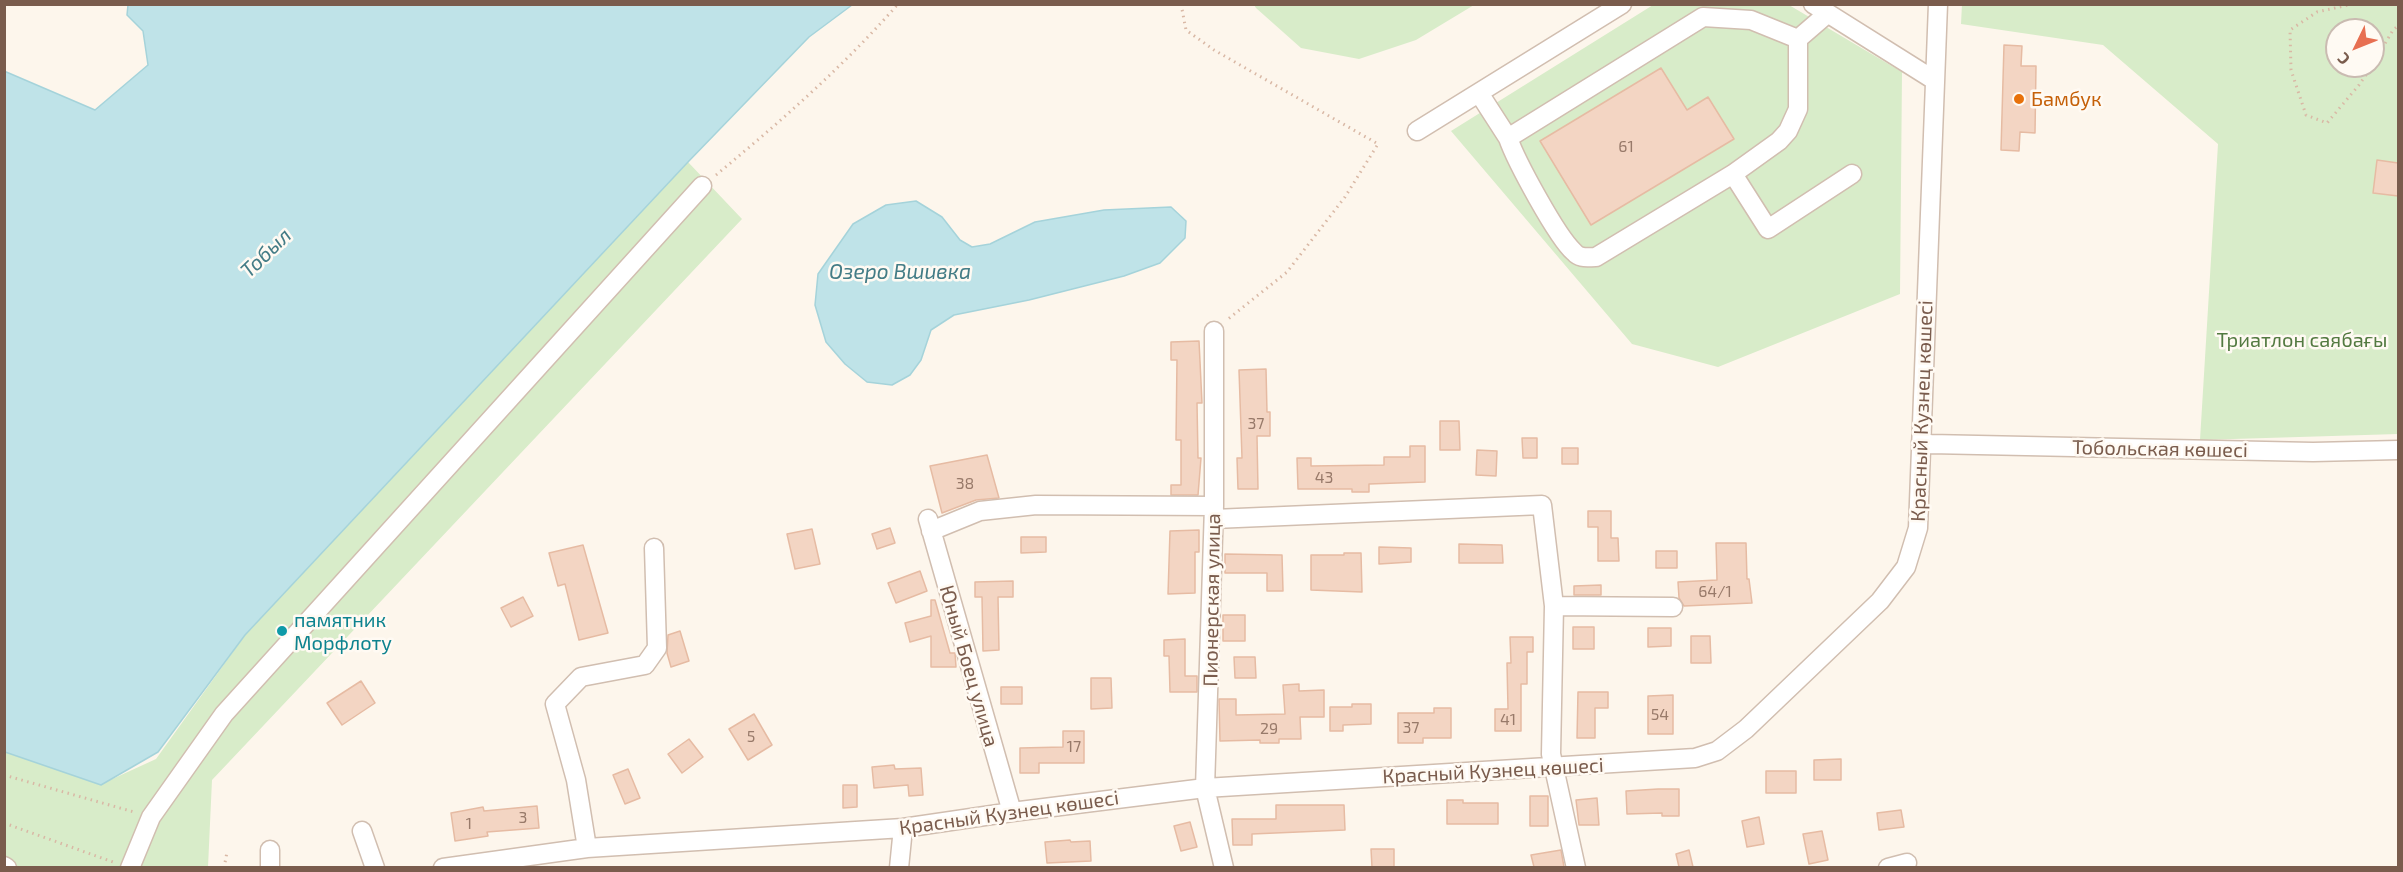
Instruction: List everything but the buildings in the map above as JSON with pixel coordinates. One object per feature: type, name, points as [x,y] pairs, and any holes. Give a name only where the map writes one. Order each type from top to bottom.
[{"type":"street","points":[[1417,131],[1622,4]]},
{"type":"street","name":"Красный Кузнец көшесі","points":[[443,867],[483,864],[587,848],[903,828],[1205,788],[1695,758],[1717,751],[1746,729],[1880,601],[1906,567],[1918,528],[1938,4]]},
{"type":"street","points":[[1479,93],[1508,138],[1555,225],[1574,252],[1583,258],[1596,256],[1733,174],[1779,141],[1788,131],[1797,109],[1798,39],[1820,9],[1934,80]]},
{"type":"street","points":[[1508,138],[1703,17],[1751,20],[1798,39]]},
{"type":"street","points":[[1733,174],[1768,229],[1852,174]]},
{"type":"street","points":[[124,866],[151,817],[224,714],[702,186]]},
{"type":"street","name":"Пионерская улица","points":[[1214,331],[1214,512],[1205,788],[1224,867]]},
{"type":"street","name":"Тобольская көшесі","points":[[1921,442],[2301,452],[2398,450]]},
{"type":"street","name":"Юный Боец улица","points":[[1012,812],[929,525],[980,511],[1036,505],[1214,512]]},
{"type":"street","points":[[1214,512],[1542,505],[1554,606],[1551,754],[1576,867]]},
{"type":"street","points":[[587,848],[576,780],[555,704],[581,677],[645,665],[657,648],[654,548]]},
{"type":"street","points":[[1554,606],[1673,607]]},
{"type":"street","points":[[899,867],[903,828]]},
{"type":"street","points":[[362,831],[375,867]]},
{"type":"street","points":[[1888,867],[1907,863]]},
{"type":"path","points":[[702,186],[768,132],[874,31],[898,4]]},
{"type":"path","points":[[1181,4],[1186,30],[1214,50],[1378,144],[1345,197],[1287,272],[1214,331]]},
{"type":"path","points":[[2354,4],[2317,12],[2290,30],[2291,70],[2306,114],[2327,123],[2364,78]]},
{"type":"path","points":[[2385,43],[2398,26]]},
{"type":"path","points":[[4,775],[151,817]]},
{"type":"path","points":[[4,823],[124,866]]},
{"type":"path","points":[[224,867],[227,852]]},
{"type":"green space","points":[[1254,4],[1474,5],[1416,40],[1359,59],[1301,48]]},
{"type":"green space","name":"Триатлон саябағы","points":[[1962,4],[2398,5],[2398,434],[2200,440],[2218,144],[2103,45],[1961,24]]},
{"type":"green space","points":[[1653,5],[1789,5],[1902,72],[1900,294],[1718,367],[1632,344],[1451,131]]},
{"type":"green space","points":[[688,162],[742,219],[212,780],[208,867],[5,867],[4,748],[108,781],[156,759],[245,635]]},
{"type":"water","name":"Тобыл","points":[[128,5],[852,5],[809,37],[688,162],[245,635],[158,752],[101,785],[5,752],[4,71],[95,110],[148,65],[143,31],[127,15]]},
{"type":"water","name":"Озеро Вшивка","points":[[916,201],[942,217],[960,240],[972,247],[990,244],[1035,222],[1104,210],[1171,207],[1186,221],[1185,238],[1160,263],[1124,276],[1029,300],[954,315],[931,330],[921,360],[910,375],[892,385],[867,382],[845,364],[826,342],[815,305],[818,274],[853,224],[886,205]]},
{"type":"place","name":"Бамбук","points":[[2019,99]]},
{"type":"place","name":"памятник Морфлоту","points":[[282,631]]}]
